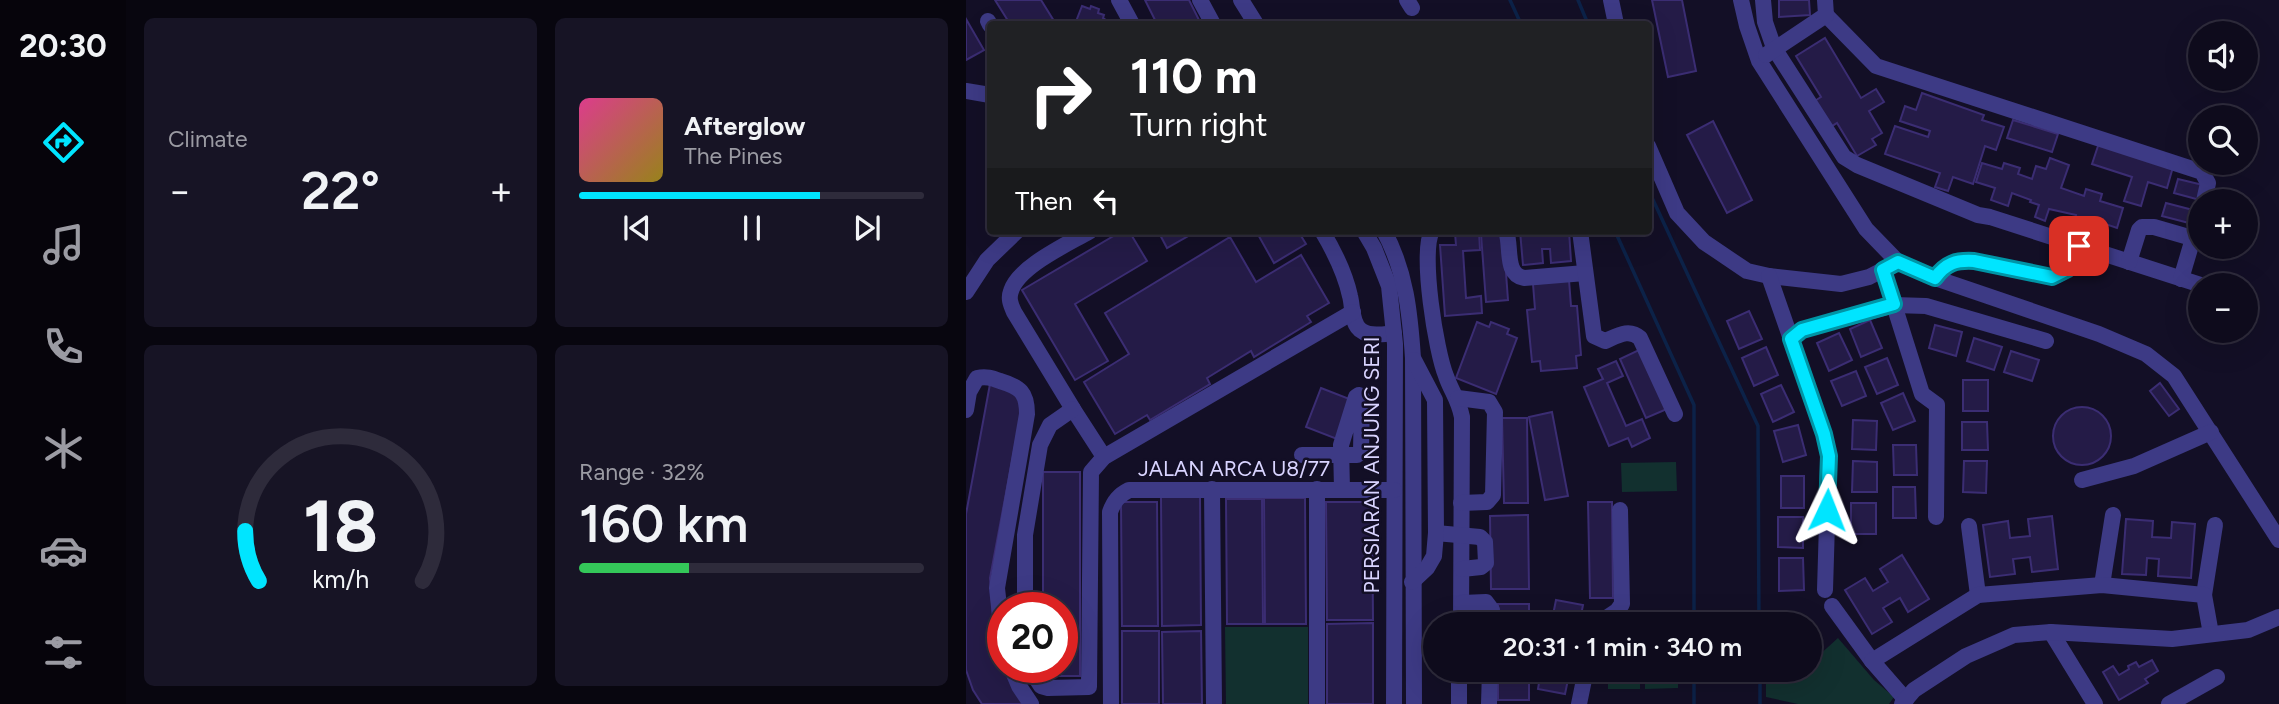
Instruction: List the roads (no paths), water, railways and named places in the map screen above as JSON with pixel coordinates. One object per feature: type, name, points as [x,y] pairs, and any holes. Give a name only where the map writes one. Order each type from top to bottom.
[{"type":"street","points":[[1119,0],[1130,21]]},
{"type":"street","points":[[1200,0],[1211,21]]},
{"type":"street","points":[[1611,0],[1615,21]]},
{"type":"street","points":[[1741,0],[1746,26],[1759,61],[1866,229],[1898,262],[1935,278],[2099,334],[2146,354],[2174,376],[2279,540]]},
{"type":"street","points":[[1763,0],[1765,22],[1774,48],[1844,156],[1857,165],[1978,215],[2188,281]]},
{"type":"street","points":[[1245,1],[1255,21]]},
{"type":"street","points":[[1759,61],[1825,8],[1876,66],[2202,172],[2208,183],[2207,189]]},
{"type":"street","points":[[966,90],[987,94]]},
{"type":"street","points":[[1652,155],[1677,213],[1704,242],[1747,271],[1841,284],[1869,277],[1898,262]]},
{"type":"street","points":[[2129,262],[2139,230],[2143,227],[2154,227],[2188,237]]},
{"type":"street","points":[[966,292],[987,260],[1013,235]]},
{"type":"street","points":[[1083,235],[1032,266],[1016,282],[1010,292],[1009,301],[1104,457]]},
{"type":"street","points":[[1324,235],[1337,257],[1350,294],[1356,325],[1361,331],[1371,334],[1394,333]]},
{"type":"street","name":"PERSIARAN ANJUNG SERI","points":[[1366,235],[1389,286],[1394,333],[1394,704]]},
{"type":"street","name":"PERSIARAN ANJUNG SERI","points":[[1386,235],[1393,247],[1409,303],[1413,358],[1414,704]]},
{"type":"street","points":[[1430,235],[1427,253],[1436,339],[1446,377],[1458,398],[1462,417],[1462,612]]},
{"type":"street","points":[[1507,235],[1511,270],[1518,277],[1585,273]]},
{"type":"street","points":[[1580,235],[1594,336],[1605,341],[1629,332],[1635,333],[1640,338],[1675,414]]},
{"type":"street","points":[[1935,278],[1943,268],[1961,260],[2057,276],[2068,269],[2079,246]]},
{"type":"street","points":[[2180,279],[2188,254]]},
{"type":"street","points":[[1883,270],[1922,394],[1937,405],[1936,517]]},
{"type":"street","points":[[1769,276],[1824,434],[1829,456],[1825,590]]},
{"type":"street","points":[[1791,339],[1802,330],[1894,304],[1926,306],[2046,341]]},
{"type":"street","points":[[1039,683],[1048,688],[1089,687],[1091,472],[1104,457],[1353,312]]},
{"type":"street","points":[[1412,582],[1427,568],[1434,556],[1436,534],[1435,400],[1413,358]]},
{"type":"street","points":[[966,410],[972,383],[977,378],[986,376],[1017,386],[1027,402],[1026,425],[1013,485],[997,592]]},
{"type":"street","points":[[1458,398],[1489,402],[1495,412],[1493,495],[1487,502],[1461,503]]},
{"type":"street","points":[[1025,592],[1025,535],[1040,445],[1049,425],[1073,410]]},
{"type":"street","points":[[2082,480],[2134,466],[2211,432]]},
{"type":"street","points":[[1302,456],[1341,455],[1342,489]]},
{"type":"street","points":[[1212,489],[1214,704]]},
{"type":"street","points":[[1317,489],[1317,704]]},
{"type":"street","name":"JALAN ARCA U8/77","points":[[1111,704],[1110,512],[1113,503],[1121,494],[1129,490],[1394,490]]},
{"type":"street","points":[[1616,612],[1622,604],[1620,510]]},
{"type":"street","points":[[2102,585],[2113,515]]},
{"type":"street","points":[[2211,634],[2204,596],[2215,524]]},
{"type":"street","points":[[1969,526],[1978,595]]},
{"type":"street","points":[[1436,534],[1480,537],[1485,542],[1486,563],[1480,567],[1462,569]]},
{"type":"street","points":[[1872,661],[1978,595],[2102,585],[2204,596]]},
{"type":"street","points":[[1462,603],[1486,602],[1492,612]]},
{"type":"street","points":[[1832,606],[1904,702],[1914,690],[1966,656],[2014,635],[2051,632],[2172,639],[2248,630],[2279,617]]},
{"type":"street","points":[[2051,632],[2095,704]]},
{"type":"street","points":[[2169,704],[2217,677]]},
{"type":"street","points":[[1460,682],[1460,704]]},
{"type":"street","points":[[1489,704],[1490,682]]},
{"type":"street","points":[[1579,704],[1584,682]]},
{"type":"street","points":[[1018,683],[1031,704]]},
{"type":"waterway","points":[[1510,0],[1520,21]]},
{"type":"waterway","points":[[1578,0],[1587,21]]},
{"type":"waterway","points":[[1652,198],[1758,426],[1759,612]]},
{"type":"waterway","points":[[1617,235],[1694,405],[1694,612]]},
{"type":"waterway","points":[[1694,682],[1694,704]]},
{"type":"waterway","points":[[1760,682],[1760,704]]}]
